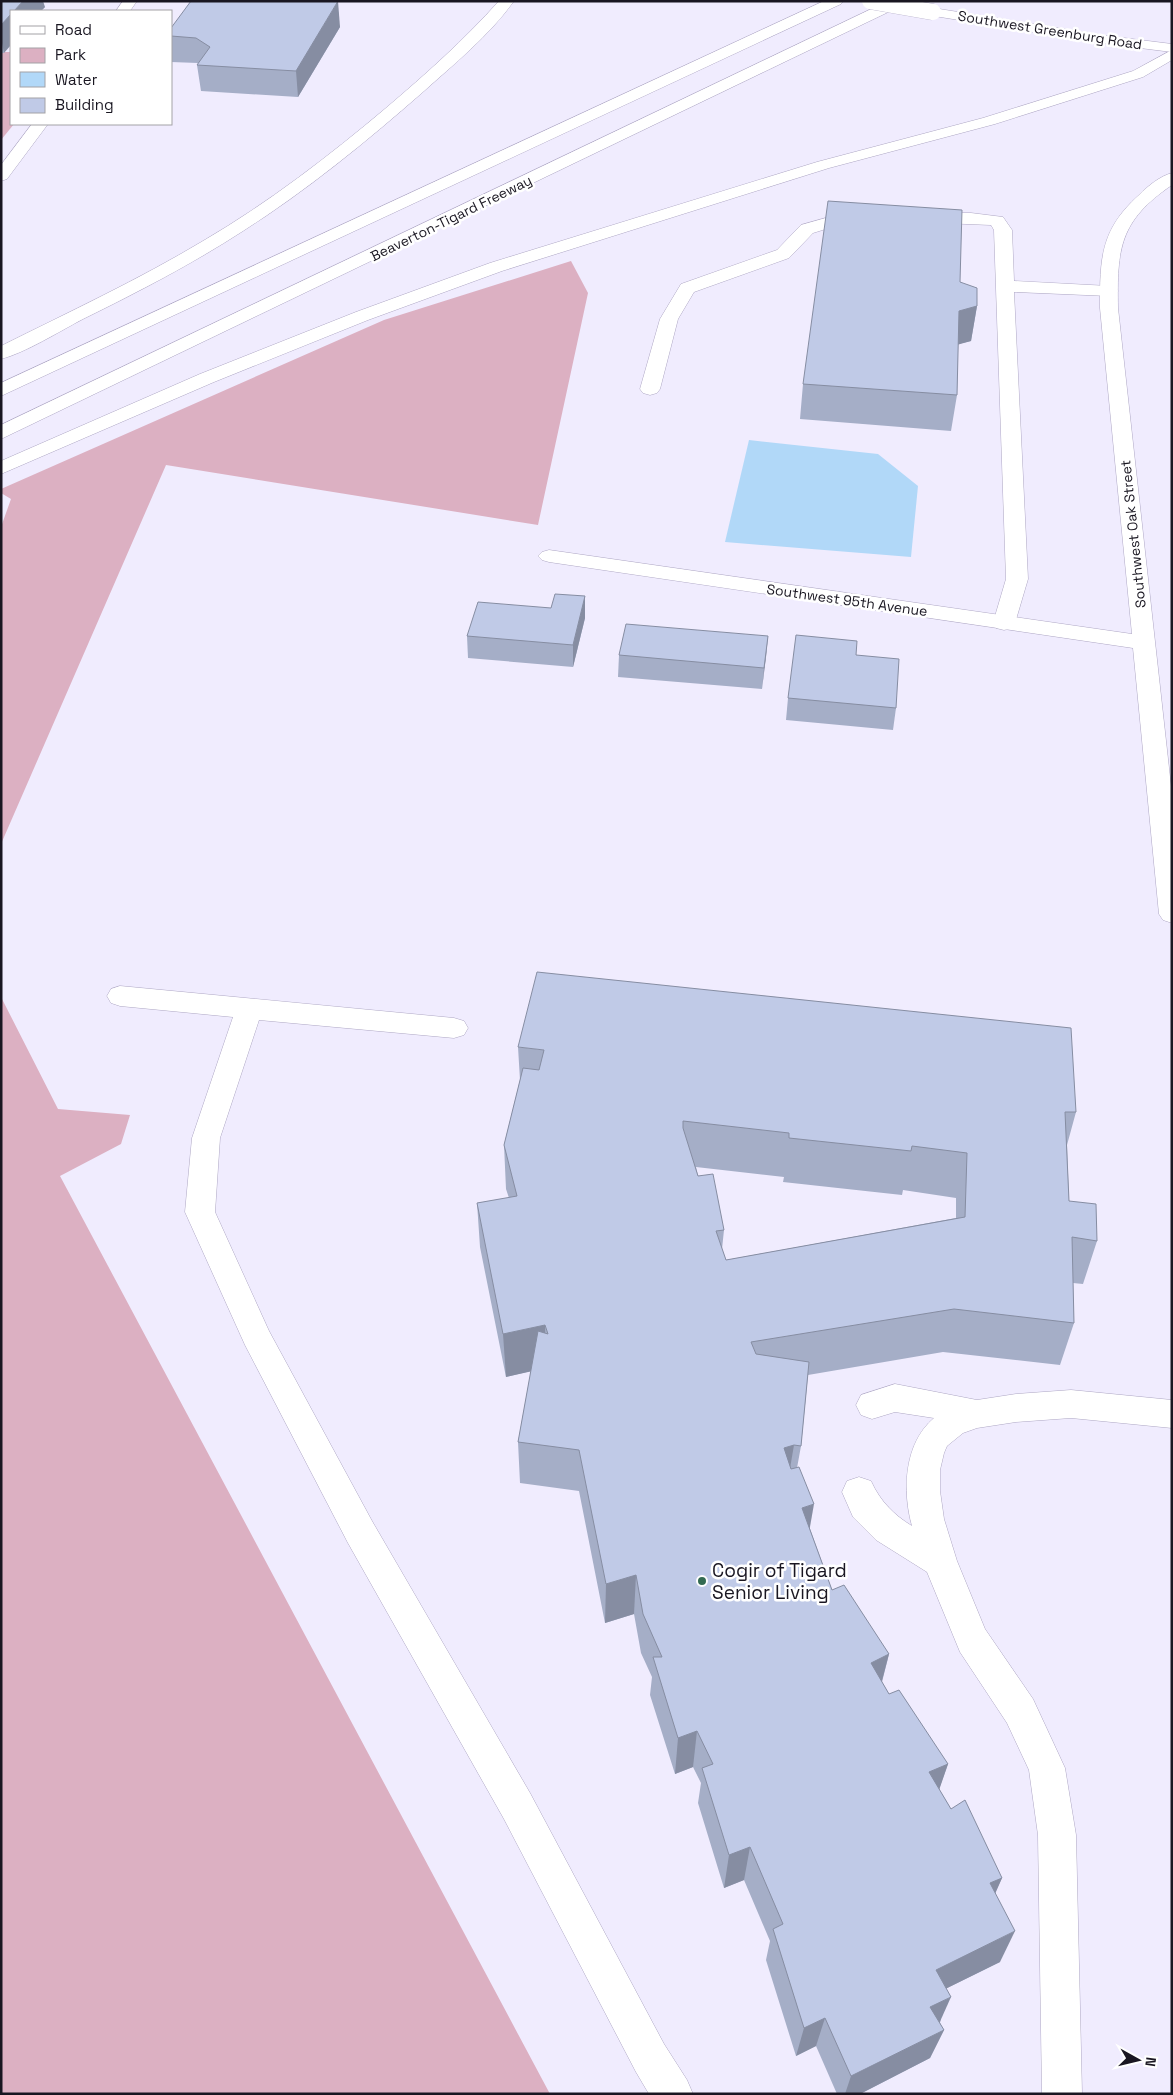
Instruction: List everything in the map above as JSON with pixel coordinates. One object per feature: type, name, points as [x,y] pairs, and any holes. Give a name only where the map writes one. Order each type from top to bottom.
[{"type":"main road","points":[[1,353],[144,281],[237,228],[309,178],[359,139],[424,83],[478,34],[507,1]]},
{"type":"main road","name":"Beaverton-Tigard Freeway","points":[[1,390],[836,1]]},
{"type":"main road","name":"Southwest Greenburg Road","points":[[870,1],[1008,24],[1172,48]]},
{"type":"main road","name":"Beaverton-Tigard Freeway","points":[[1,434],[900,1]]},
{"type":"main road","points":[[1,468],[207,378],[362,316],[496,267],[823,165],[989,121],[1138,74],[1172,54]]},
{"type":"main road","points":[[1,176],[39,125]]},
{"type":"main road","name":"Southwest Oak Street","points":[[1172,178],[1139,203],[1121,226],[1113,243],[1109,263],[1111,328],[1172,914]]},
{"type":"main road","points":[[650,389],[669,319],[687,288],[783,254],[807,229],[847,217],[876,217]]},
{"type":"main road","points":[[904,218],[971,218],[997,221],[1003,230],[1017,579],[1004,623]]},
{"type":"main road","points":[[1005,286],[1109,291]]},
{"type":"main road","name":"Southwest 95th Avenue","points":[[549,556],[1145,643]]},
{"type":"main road","points":[[120,996],[454,1028]]},
{"type":"main road","points":[[249,1009],[206,1138],[200,1212],[256,1336],[360,1532],[517,1806],[650,2058],[673,2094]]},
{"type":"main road","points":[[872,1405],[895,1398],[977,1414]]},
{"type":"main road","points":[[1062,2094],[1057,1835],[1047,1768],[1020,1711],[972,1640],[940,1561],[927,1519],[923,1491],[924,1470],[928,1450],[936,1436],[952,1423],[977,1414],[1016,1408],[1071,1404],[1172,1414]]},
{"type":"main road","points":[[858,1492],[865,1506],[888,1529],[940,1561]]},
{"type":"green space","points":[[1,52],[10,52],[10,125],[13,125],[1,140]]},
{"type":"green space","points":[[571,261],[588,293],[538,525],[166,465],[1,844],[1,527],[11,499],[1,493],[1,489],[384,320]]},
{"type":"green space","points":[[1,997],[58,1109],[130,1115],[121,1144],[60,1176],[550,2094],[1,2094]]},
{"type":"water","points":[[749,440],[878,454],[918,486],[911,557],[725,542]]},
{"type":"building","points":[[1,1],[23,1],[15,10],[10,10],[10,15],[1,25]]},
{"type":"building","points":[[191,1],[338,1],[296,71],[197,65],[210,47],[196,38],[172,36],[172,27]]},
{"type":"building","points":[[828,201],[962,210],[960,282],[977,288],[977,306],[959,311],[957,395],[803,384]]},
{"type":"building","points":[[555,594],[585,596],[573,645],[467,636],[478,602],[551,608]]},
{"type":"building","points":[[626,624],[768,636],[764,668],[619,655]]},
{"type":"building","points":[[796,635],[857,641],[856,655],[899,659],[896,708],[788,698]]},
{"type":"building","name":"Cogir of Tigard Senior Living","points":[[537,972],[1071,1028],[1076,1112],[1065,1112],[1069,1201],[1096,1204],[1097,1241],[1072,1237],[1074,1323],[954,1309],[751,1342],[756,1354],[809,1362],[801,1446],[794,1445],[784,1448],[791,1469],[799,1467],[814,1504],[802,1508],[832,1590],[844,1585],[889,1654],[871,1663],[889,1694],[899,1690],[948,1764],[929,1772],[951,1809],[965,1800],[1002,1878],[990,1883],[1015,1931],[936,1970],[951,1997],[930,2007],[944,2030],[851,2076],[825,2018],[804,2028],[773,1929],[783,1924],[750,1847],[729,1855],[702,1768],[713,1764],[697,1731],[678,1738],[653,1657],[662,1657],[643,1614],[636,1575],[606,1584],[579,1450],[518,1442],[538,1331],[548,1334],[545,1325],[503,1334],[477,1203],[517,1196],[504,1145],[523,1068],[539,1070],[544,1050],[518,1047]],"holes":[[[683,1121],[789,1133],[789,1138],[911,1151],[912,1146],[967,1153],[965,1217],[726,1260],[716,1231],[724,1230],[713,1174],[698,1176],[683,1128]]]},
{"type":"place","name":"Cogir of Tigard Senior Living","points":[[702,1581]]}]
